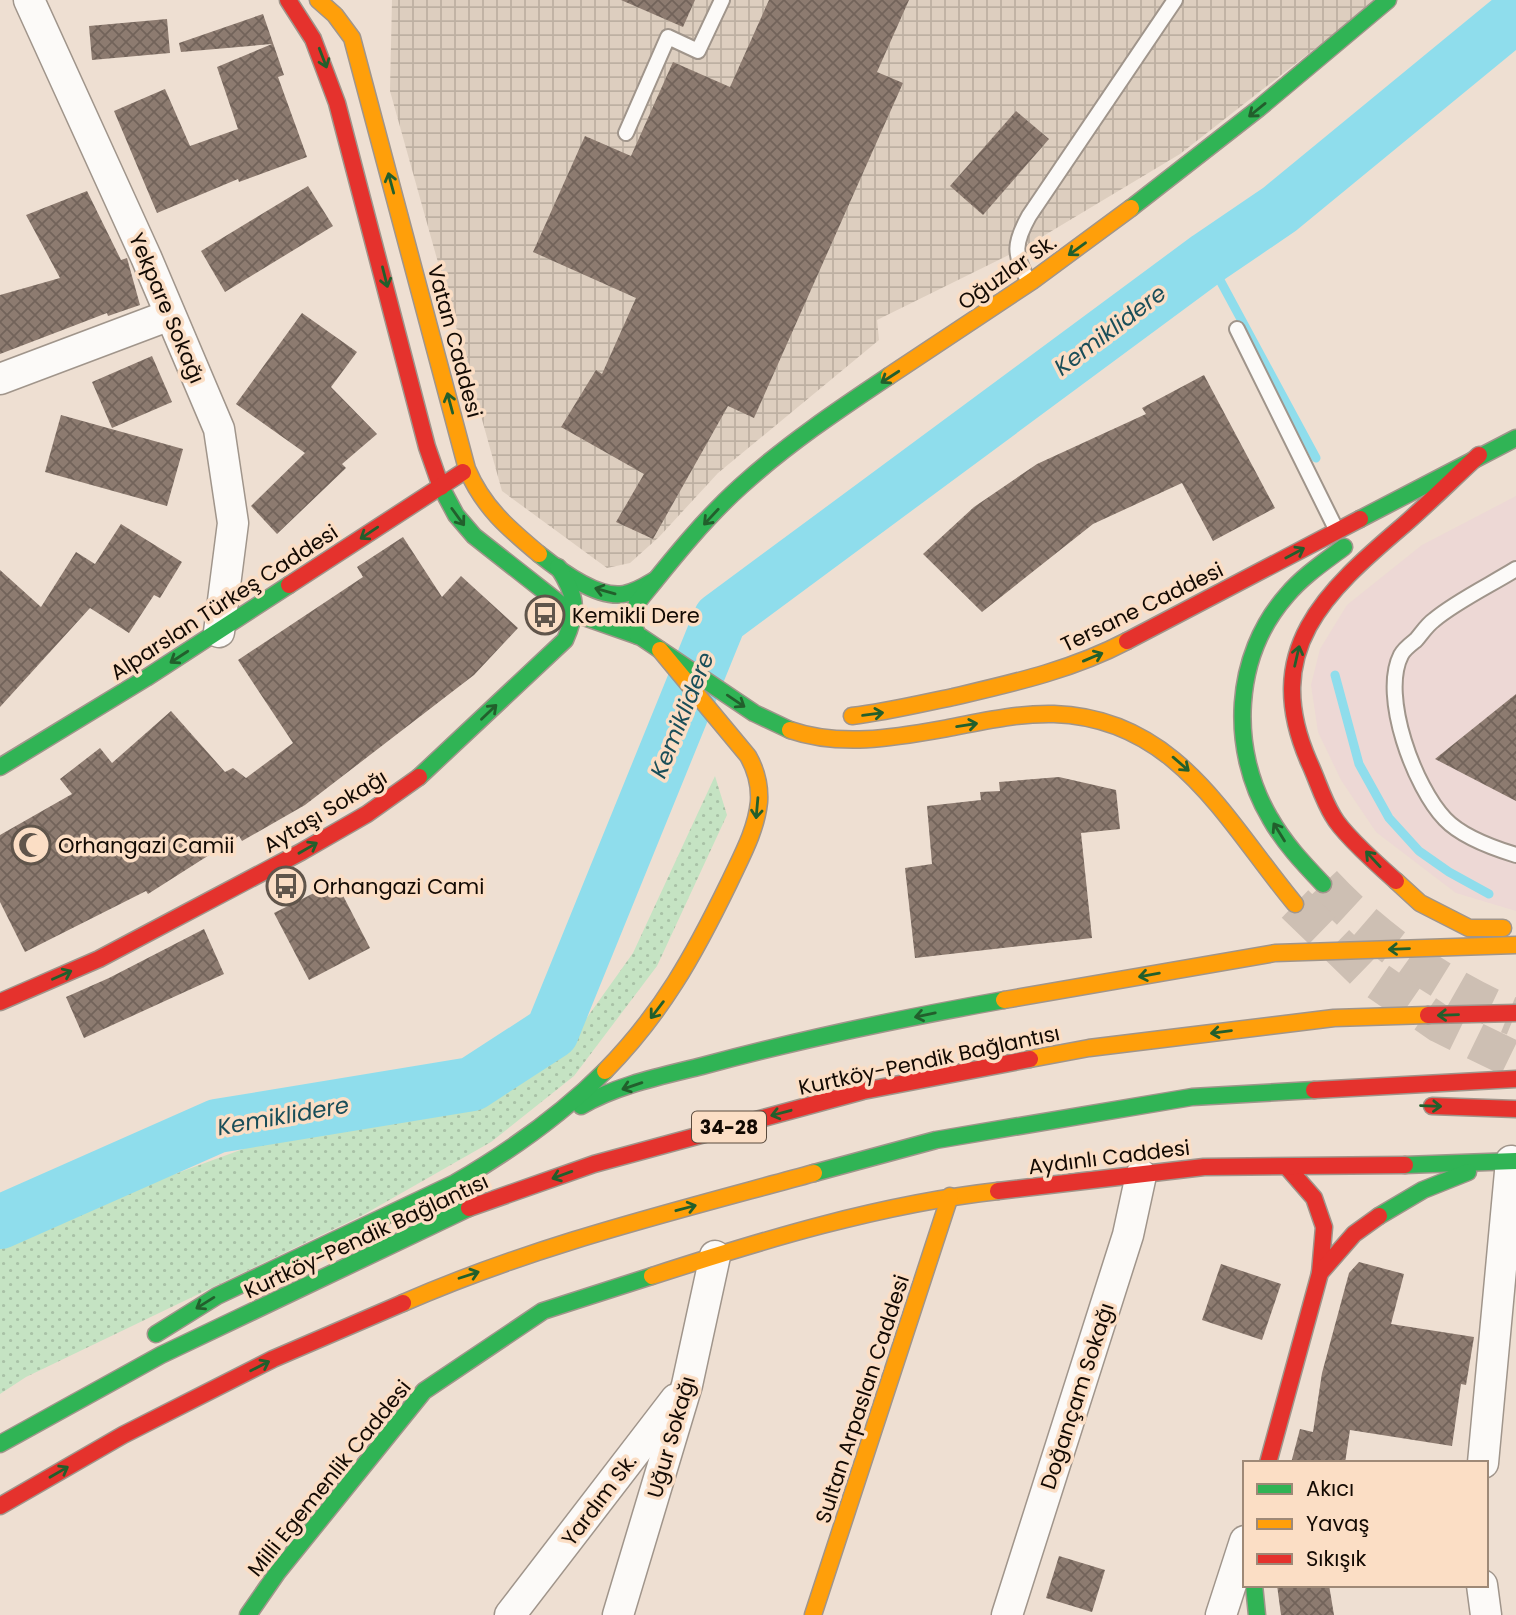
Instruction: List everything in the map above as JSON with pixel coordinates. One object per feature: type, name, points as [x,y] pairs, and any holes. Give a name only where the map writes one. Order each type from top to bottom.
[{"type":"main road","points":[[288,0],[310,32],[329,74],[429,453],[440,485],[466,528],[531,582],[575,614],[638,635],[757,716],[791,730],[827,739],[882,739],[1051,714],[1084,718],[1129,730],[1159,746],[1185,766],[1212,794],[1271,877],[1294,904]]},
{"type":"main road","name":"Vatan Caddesi","points":[[318,0],[335,15],[352,38],[467,469],[481,497],[514,533],[584,584],[614,595],[640,590],[655,580]]},
{"type":"main road","name":"Oğuzlar Sk.","points":[[638,635],[632,621],[633,610],[655,580],[712,516],[757,471],[838,411],[1030,283],[1171,178],[1388,0]]},
{"type":"main road","points":[[1310,66],[1401,0]]},
{"type":"main road","points":[[352,13],[352,38]]},
{"type":"main road","name":"Tersane Caddesi","points":[[757,716],[786,722],[880,713],[977,693],[1070,667],[1148,631],[1479,455],[1516,438]]},
{"type":"main road","points":[[1479,455],[1407,522],[1362,559],[1310,621],[1298,647],[1292,677],[1293,709],[1301,746],[1333,817],[1381,868],[1420,902],[1469,928],[1516,928]]},
{"type":"main road","name":"Alparslan Türkeş Caddesi","points":[[0,767],[219,632],[467,469]]},
{"type":"main road","points":[[1323,884],[1287,845],[1264,809],[1248,769],[1241,730],[1243,687],[1266,623],[1281,601],[1307,576],[1423,485]]},
{"type":"main road","points":[[558,567],[572,588],[575,614]]},
{"type":"main road","name":"Aytaşı Sokağı","points":[[0,1002],[99,959],[367,814],[427,772],[565,640],[575,614]]},
{"type":"main road","points":[[565,640],[583,632],[596,631],[638,635]]},
{"type":"main road","points":[[141,1344],[216,1296],[494,1162],[573,1103],[620,1058],[662,1005],[692,958],[749,842],[758,817],[759,789],[754,769],[740,745],[660,650]]},
{"type":"main road","points":[[541,1127],[595,1098],[656,1078],[750,1053],[942,1011],[1275,953],[1516,945]]},
{"type":"main road","name":"Kurtköy-Pendik Bağlantısı","points":[[5,1442],[161,1356],[462,1211],[594,1164],[863,1091],[1089,1048],[1334,1018],[1516,1013]]},
{"type":"main road","points":[[0,1506],[123,1435],[273,1359],[450,1282],[611,1228],[936,1140],[1192,1097],[1516,1079]]},
{"type":"main road","points":[[1192,1097],[1367,1103]]},
{"type":"main road","points":[[1420,1105],[1516,1109]]},
{"type":"main road","points":[[1320,1273],[1354,1234],[1392,1207],[1423,1190],[1473,1170],[1513,1161]]},
{"type":"main road","name":"Aydınlı Caddesi","points":[[715,1256],[866,1215],[950,1196],[1203,1167],[1513,1161]]},
{"type":"main road","points":[[1269,1461],[1320,1273],[1324,1227],[1314,1198],[1287,1167]]},
{"type":"main road","name":"Sultan Arpaslan Caddesi","points":[[813,1615],[950,1196]]},
{"type":"main road","name":"Milli Egemenlik Caddesi","points":[[248,1615],[277,1573],[424,1391],[543,1311],[715,1256]]},
{"type":"main road","points":[[5,1442],[120,1359]]},
{"type":"main road","points":[[1254,1587],[1257,1615]]},
{"type":"street","name":"Yekpare Sokağı","points":[[29,0],[219,429],[233,523],[219,632]]},
{"type":"street","points":[[0,379],[170,315]]},
{"type":"street","points":[[1483,1461],[1513,1161]]},
{"type":"street","name":"Doğançam Sokağı","points":[[1007,1615],[1128,1235],[1141,1175]]},
{"type":"street","name":"Uğur Sokağı","points":[[618,1615],[687,1385],[715,1256]]},
{"type":"street","name":"Yardım Sk.","points":[[510,1615],[687,1385]]},
{"type":"street","points":[[1221,1615],[1243,1547]]},
{"type":"street","points":[[1482,1587],[1486,1615]]},
{"type":"lane","points":[[626,133],[668,37],[698,51],[722,0]]},
{"type":"lane","points":[[1030,283],[1018,262],[1017,238],[1029,216],[1175,0]]},
{"type":"lane","points":[[1162,19],[1189,0]]},
{"type":"lane","points":[[1237,329],[1337,530]]},
{"type":"lane","points":[[1516,569],[1434,620],[1402,653],[1397,666],[1395,688],[1397,710],[1408,753],[1430,800],[1447,821],[1463,832],[1516,855]]},
{"type":"shaded area","points":[[392,0],[1377,0],[1180,154],[1025,247],[877,320],[879,340],[718,473],[659,537],[630,563],[607,568],[502,491],[390,91]]},
{"type":"shaded area","points":[[1516,496],[1516,911],[1456,893],[1376,832],[1341,780],[1318,732],[1311,685],[1320,649],[1347,605],[1422,545]]},
{"type":"green space","points":[[715,776],[727,815],[657,966],[574,1076],[491,1142],[363,1215],[26,1377],[0,1394],[0,1248],[134,1189],[289,1132],[473,1105],[571,1040],[633,953]]},
{"type":"building","points":[[621,0],[695,0],[683,27]]},
{"type":"building","points":[[769,0],[909,0],[877,72],[903,83],[754,418],[728,406],[653,539],[616,522],[644,474],[561,427],[596,370],[602,374],[636,298],[533,252],[585,136],[631,156],[673,62],[730,87]]},
{"type":"building","points":[[263,14],[284,75],[278,77],[307,157],[239,182],[238,179],[157,213],[114,111],[165,89],[190,146],[238,129],[217,67],[272,44],[181,52],[179,43]]},
{"type":"building","points":[[167,19],[170,53],[92,60],[89,26]]},
{"type":"building","points":[[1016,111],[1049,139],[983,215],[950,186]]},
{"type":"building","points":[[308,186],[333,226],[225,292],[201,251]]},
{"type":"building","points":[[87,191],[121,260],[127,258],[140,305],[108,316],[107,313],[0,354],[0,295],[60,278],[26,215]]},
{"type":"building","points":[[302,313],[357,352],[331,387],[377,434],[342,464],[346,468],[277,534],[251,506],[305,453],[236,404]]},
{"type":"building","points":[[152,356],[172,402],[112,428],[92,382]]},
{"type":"building","points":[[1204,375],[1275,508],[1213,541],[1182,483],[1093,524],[982,612],[923,554],[974,507],[1037,464],[1146,414],[1142,408]]},
{"type":"building","points":[[61,415],[183,449],[167,506],[45,472]]},
{"type":"building","points":[[121,524],[182,562],[160,598],[154,595],[129,633],[90,608],[0,707],[0,570],[41,607],[76,552],[95,564]]},
{"type":"building","points":[[403,537],[442,597],[461,576],[518,628],[474,675],[305,805],[242,841],[239,836],[148,894],[146,891],[25,952],[0,902],[0,835],[72,794],[60,779],[100,748],[112,763],[171,711],[225,772],[233,768],[246,778],[293,743],[238,660],[363,577],[357,567]]},
{"type":"building","points":[[1516,694],[1516,801],[1435,759]]},
{"type":"building","points":[[1059,777],[1116,790],[1120,829],[1081,833],[1092,938],[915,958],[905,868],[932,864],[927,806],[981,800],[980,792],[1000,791],[999,782]]},
{"type":"building","points":[[336,882],[370,948],[309,980],[274,913]]},
{"type":"building","points":[[204,929],[224,974],[84,1038],[66,997]]},
{"type":"building","points":[[1359,1262],[1404,1274],[1391,1324],[1474,1337],[1466,1385],[1461,1384],[1452,1446],[1350,1430],[1345,1461],[1292,1461],[1300,1429],[1313,1432],[1322,1373],[1349,1273]]},
{"type":"building","points":[[1221,1264],[1281,1284],[1262,1340],[1202,1320]]},
{"type":"building","points":[[1059,1556],[1105,1570],[1092,1612],[1046,1598]]},
{"type":"building","points":[[1277,1587],[1329,1587],[1334,1615],[1281,1615]]},
{"type":"waterway","name":"Kemiklidere","points":[[0,1222],[217,1126],[472,1084],[552,1032],[720,619],[1208,258],[1280,209],[1516,15]]},
{"type":"waterway","points":[[1208,258],[1316,458]]},
{"type":"waterway","points":[[1335,675],[1359,764],[1389,818],[1419,851],[1449,872],[1489,894]]},
{"type":"tunnel","points":[[1323,884],[1364,924],[1412,961],[1462,992],[1514,1017]]},
{"type":"tunnel","points":[[1295,904],[1366,973],[1440,1024],[1516,1061]]},
{"type":"traffic: fast","points":[[1131,208],[1258,109],[1388,0]]},
{"type":"traffic: fast","points":[[638,636],[632,621],[637,603],[713,513],[776,456],[889,376]]},
{"type":"traffic: fast","points":[[1360,519],[1516,438]]},
{"type":"traffic: fast","points":[[441,487],[456,515],[474,536],[563,606],[584,617],[641,637],[754,713],[790,730]]},
{"type":"traffic: fast","points":[[1323,884],[1281,836],[1257,791],[1248,763],[1243,733],[1243,704],[1247,674],[1269,619],[1300,582],[1344,547]]},
{"type":"traffic: fast","points":[[539,554],[579,582],[602,592],[624,594],[655,580]]},
{"type":"traffic: fast","points":[[419,777],[565,640],[574,602],[569,586],[558,567]]},
{"type":"traffic: fast","points":[[0,767],[146,678],[289,585]]},
{"type":"traffic: fast","points":[[581,1106],[609,1092],[640,1082],[740,1056],[1004,1000]]},
{"type":"traffic: fast","points":[[156,1334],[217,1296],[455,1183],[534,1132],[605,1071]]},
{"type":"traffic: fast","points":[[814,1173],[936,1140],[1192,1097],[1314,1090]]},
{"type":"traffic: fast","points":[[1405,1165],[1516,1161]]},
{"type":"traffic: fast","points":[[1379,1216],[1423,1190],[1468,1172]]},
{"type":"traffic: fast","points":[[0,1444],[161,1355],[469,1208]]},
{"type":"traffic: fast","points":[[248,1615],[277,1573],[424,1391],[543,1311],[652,1276]]},
{"type":"traffic: fast","points":[[1254,1587],[1257,1615]]},
{"type":"traffic: slow","points":[[318,0],[335,15],[352,38],[467,469],[489,506],[539,554]]},
{"type":"traffic: slow","points":[[889,376],[1032,281],[1131,208]]},
{"type":"traffic: slow","points":[[852,716],[1020,681],[1064,668],[1127,641]]},
{"type":"traffic: slow","points":[[605,1071],[660,1005],[689,959],[743,854],[755,823],[759,802],[757,778],[748,756],[660,650]]},
{"type":"traffic: slow","points":[[790,730],[847,740],[905,735],[1026,715],[1054,714],[1097,720],[1134,734],[1166,754],[1195,779],[1221,808],[1295,904]]},
{"type":"traffic: slow","points":[[1396,881],[1420,903],[1469,928],[1503,928]]},
{"type":"traffic: slow","points":[[1004,1000],[1275,953],[1516,945]]},
{"type":"traffic: slow","points":[[1030,1059],[1089,1048],[1334,1018],[1428,1015]]},
{"type":"traffic: slow","points":[[403,1303],[453,1282],[555,1246],[814,1173]]},
{"type":"traffic: slow","points":[[652,1276],[736,1249],[866,1214],[998,1191]]},
{"type":"traffic: slow","points":[[813,1615],[950,1196]]},
{"type":"traffic: jam","points":[[288,0],[313,39],[337,103],[427,447],[441,487]]},
{"type":"traffic: jam","points":[[1396,881],[1345,832],[1323,796],[1296,722],[1292,687],[1297,655],[1309,626],[1349,574],[1479,455]]},
{"type":"traffic: jam","points":[[289,585],[463,472]]},
{"type":"traffic: jam","points":[[1127,641],[1360,519]]},
{"type":"traffic: jam","points":[[0,1002],[99,959],[301,852],[367,814],[419,777]]},
{"type":"traffic: jam","points":[[1428,1015],[1516,1013]]},
{"type":"traffic: jam","points":[[469,1208],[594,1164],[863,1091],[1030,1059]]},
{"type":"traffic: jam","points":[[1314,1090],[1516,1079]]},
{"type":"traffic: jam","points":[[1432,1106],[1516,1109]]},
{"type":"traffic: jam","points":[[998,1191],[1204,1167],[1405,1165]]},
{"type":"traffic: jam","points":[[1287,1167],[1314,1198],[1324,1227],[1320,1273]]},
{"type":"traffic: jam","points":[[1269,1461],[1320,1273],[1354,1234],[1379,1216]]},
{"type":"traffic: jam","points":[[0,1506],[123,1435],[273,1359],[403,1303]]},
{"type":"place","name":"Kemikli Dere","points":[[545,615]]},
{"type":"place","name":"Orhangazi Camii","points":[[31,845]]},
{"type":"place","name":"Orhangazi Cami","points":[[286,886]]}]
